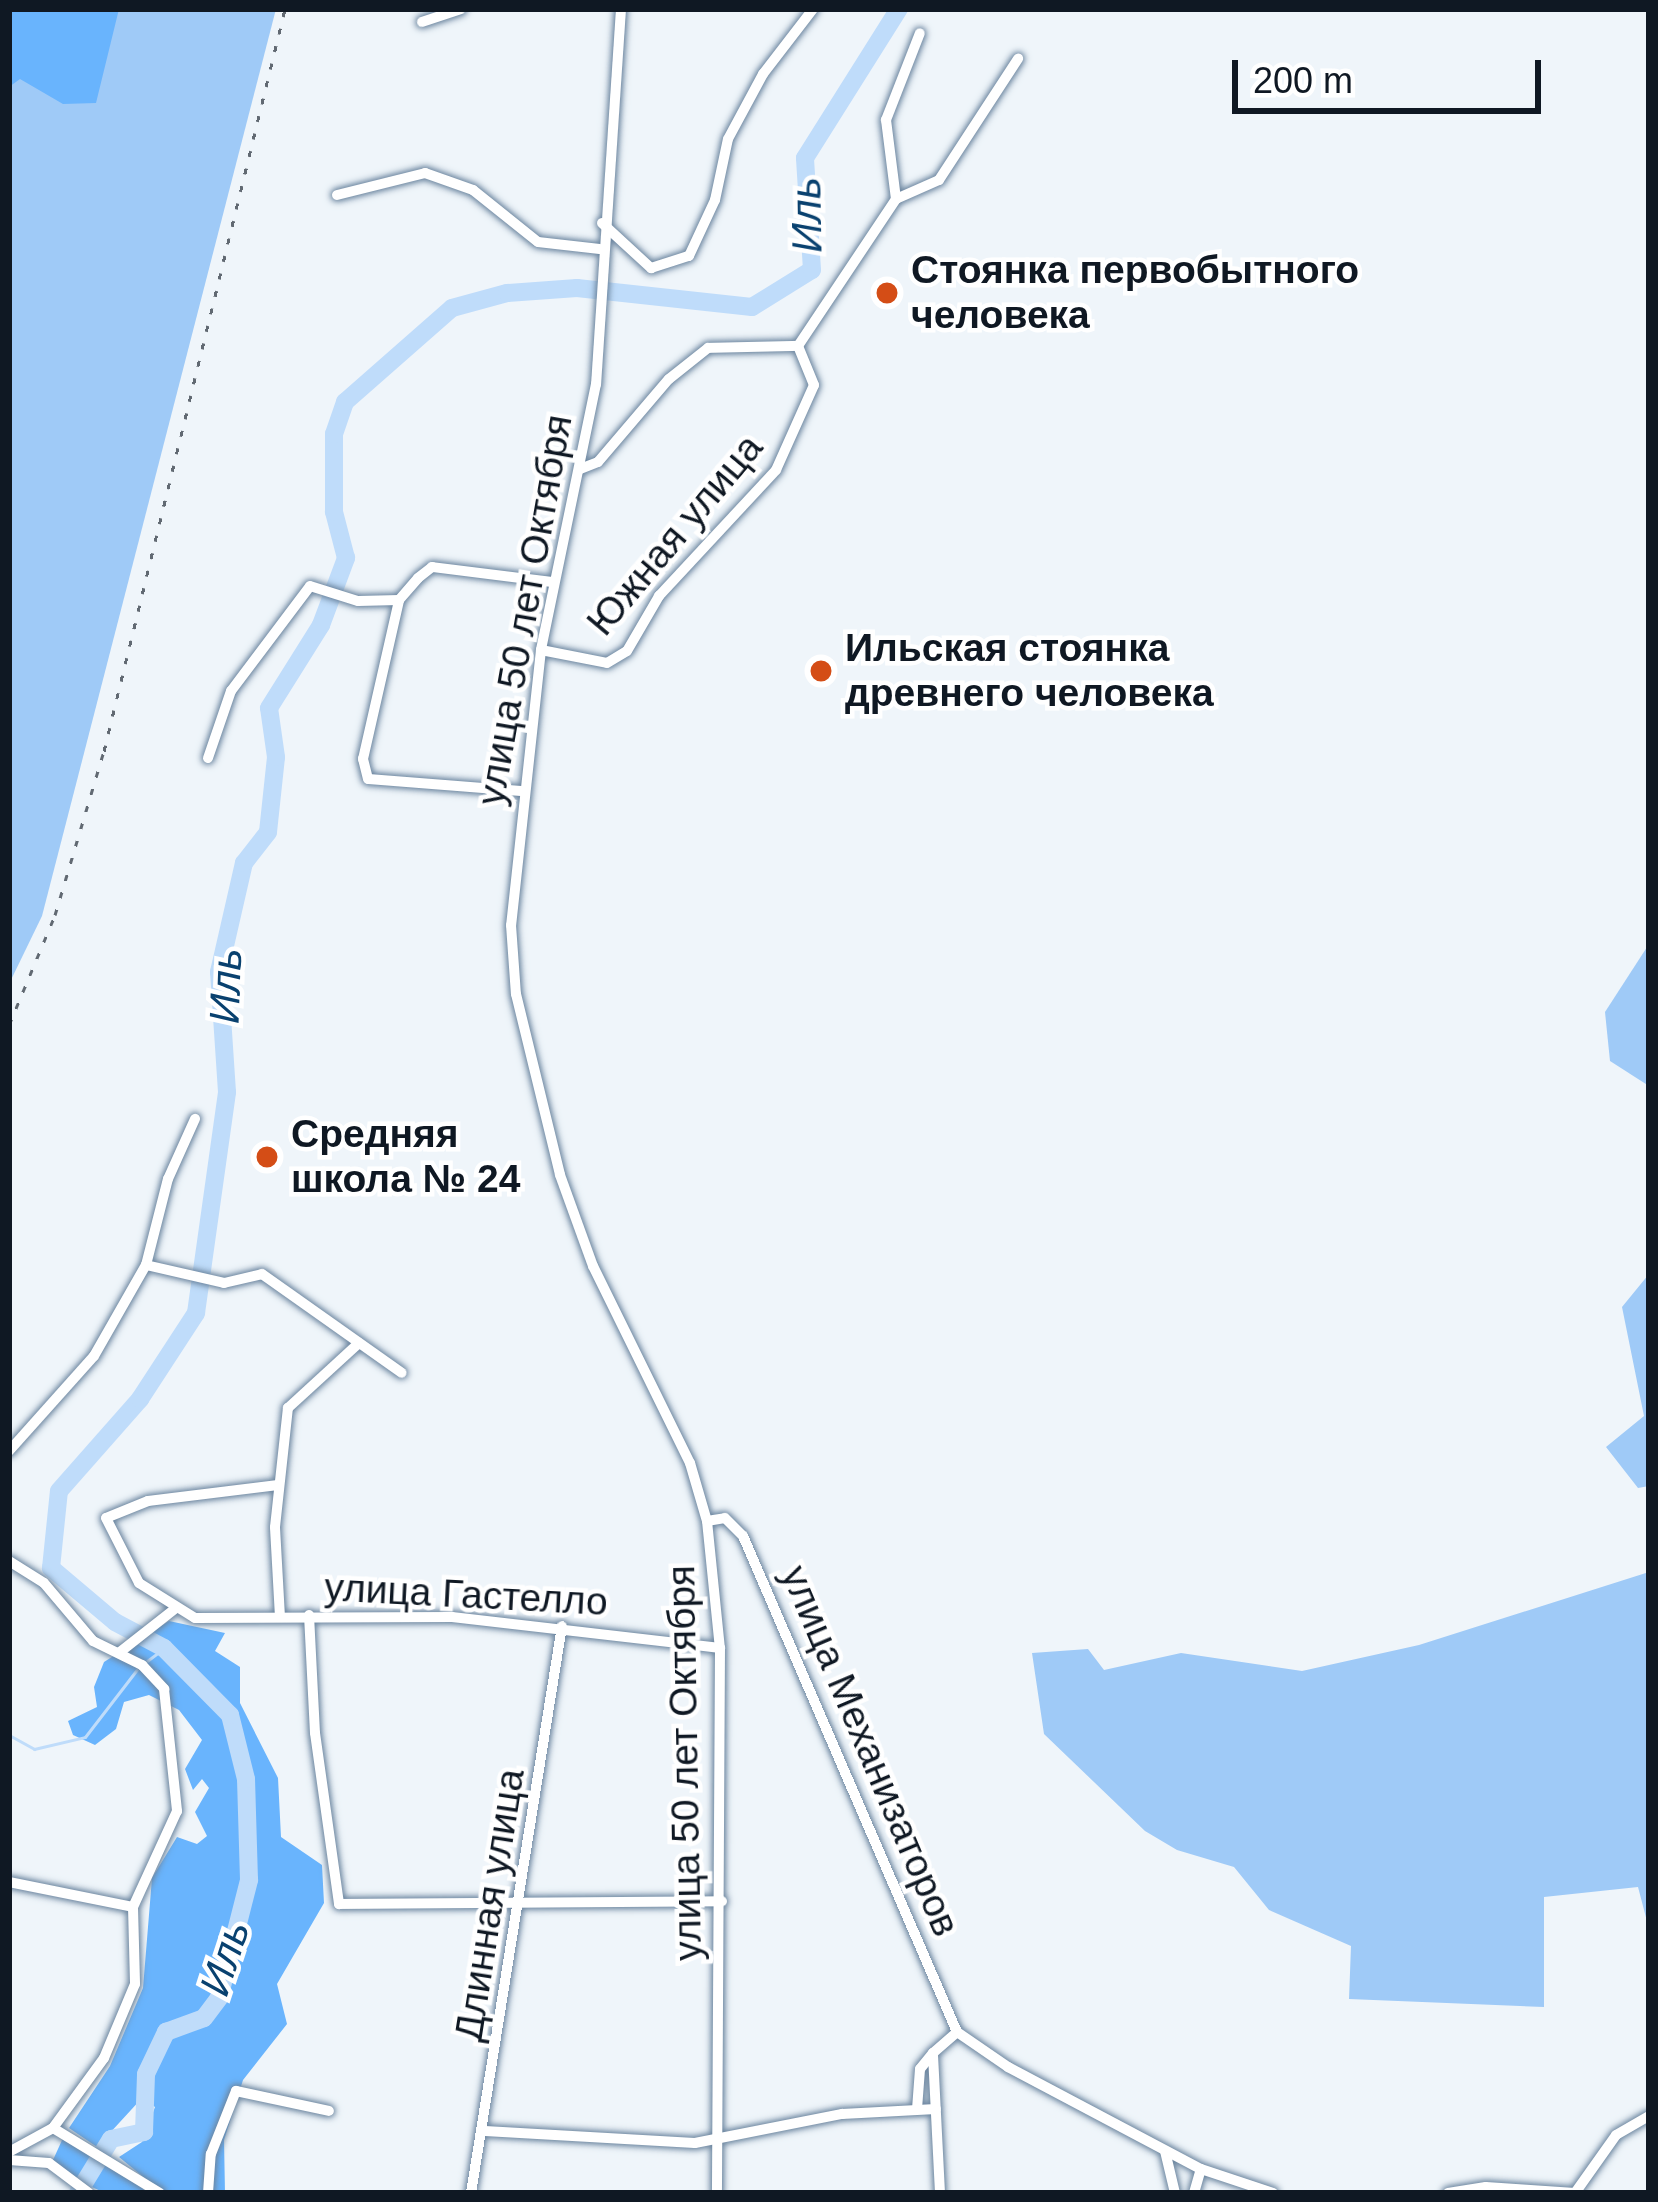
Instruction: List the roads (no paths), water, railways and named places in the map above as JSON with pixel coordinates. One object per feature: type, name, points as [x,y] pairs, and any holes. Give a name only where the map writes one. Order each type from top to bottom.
[{"type":"street","points":[[422,22],[461,9]]},
{"type":"street","name":"улица 50 лет Октября","points":[[621,9],[596,347],[580,469],[541,650],[521,791],[511,925],[516,994],[560,1175],[593,1266],[690,1463],[707,1521],[720,1648],[717,2193]]},
{"type":"street","points":[[602,223],[651,268],[689,256],[715,200],[728,139],[763,74],[813,9]]},
{"type":"street","points":[[896,199],[886,120],[920,33]]},
{"type":"street","points":[[580,469],[598,462],[669,379],[708,348],[798,346],[896,199],[939,180],[1018,59]]},
{"type":"street","points":[[337,195],[425,173],[473,190],[538,242],[600,255]]},
{"type":"street","name":"Южная улица","points":[[541,650],[608,663],[627,651],[659,596],[776,470],[814,385],[798,346]]},
{"type":"street","points":[[521,791],[363,772],[399,600],[432,567],[553,582]]},
{"type":"street","points":[[208,758],[231,692],[310,586],[358,601],[399,600]]},
{"type":"street","points":[[9,1451],[94,1356],[146,1265],[168,1179],[195,1119]]},
{"type":"street","points":[[146,1265],[224,1283],[262,1274],[402,1373]]},
{"type":"street","name":"улица Гастелло","points":[[280,1617],[278,1486],[287,1408],[359,1343]]},
{"type":"street","name":"улица Гастелло","points":[[278,1486],[148,1501],[106,1518],[139,1583],[176,1609],[222,1623],[310,1615],[562,1626],[720,1648]]},
{"type":"street","name":"улица Механизаторов","points":[[707,1521],[725,1518],[743,1536],[957,2032]]},
{"type":"street","points":[[9,1562],[44,1583],[93,1642],[120,1652],[164,1689],[177,1811],[133,1907],[138,1950],[127,2009],[53,2128],[9,2156]]},
{"type":"street","points":[[120,1652],[176,1609]]},
{"type":"street","points":[[310,1615],[333,1890],[349,1909],[722,1901]]},
{"type":"street","name":"Длинная улица","points":[[471,2193],[485,2131],[562,1626]]},
{"type":"street","points":[[9,1882],[133,1907]]},
{"type":"street","points":[[917,2109],[920,2069],[957,2032],[1165,2151],[1201,2169],[1273,2193]]},
{"type":"street","points":[[934,2054],[940,2193]]},
{"type":"street","points":[[208,2193],[211,2154],[236,2091],[329,2111]]},
{"type":"street","points":[[485,2131],[695,2143],[936,2109]]},
{"type":"street","points":[[1448,2193],[1486,2187],[1575,2193],[1616,2135],[1649,2116]]},
{"type":"street","points":[[53,2128],[117,2162],[160,2193]]},
{"type":"street","points":[[1165,2151],[1175,2193]]},
{"type":"street","points":[[9,2156],[49,2163],[89,2193]]},
{"type":"street","points":[[1194,2193],[1201,2169]]},
{"type":"waterway","name":"Иль","points":[[78,2193],[111,2139],[144,2132],[146,2074],[166,2032],[204,2018],[219,1998],[249,1880],[246,1779],[230,1715],[164,1648],[115,1622],[51,1568],[59,1491],[140,1399],[196,1313],[227,1092],[219,972],[244,863],[268,832],[276,757],[269,708],[321,625],[346,558],[334,512],[334,434],[345,402],[452,308],[507,293],[577,288],[752,307],[812,270],[805,158],[899,9]]},
{"type":"waterway","points":[[147,1661],[164,1648]]},
{"type":"waterway","points":[[9,1735],[34,1749],[85,1737],[139,1667]]},
{"type":"railway","points":[[9,1025],[55,915],[104,751],[285,9]]},
{"type":"place","name":"Стоянка первобытного человека","points":[[887,293]]},
{"type":"place","name":"Ильская стоянка древнего человека","points":[[821,671]]},
{"type":"place","name":"Средняя школа № 24","points":[[267,1157]]}]
